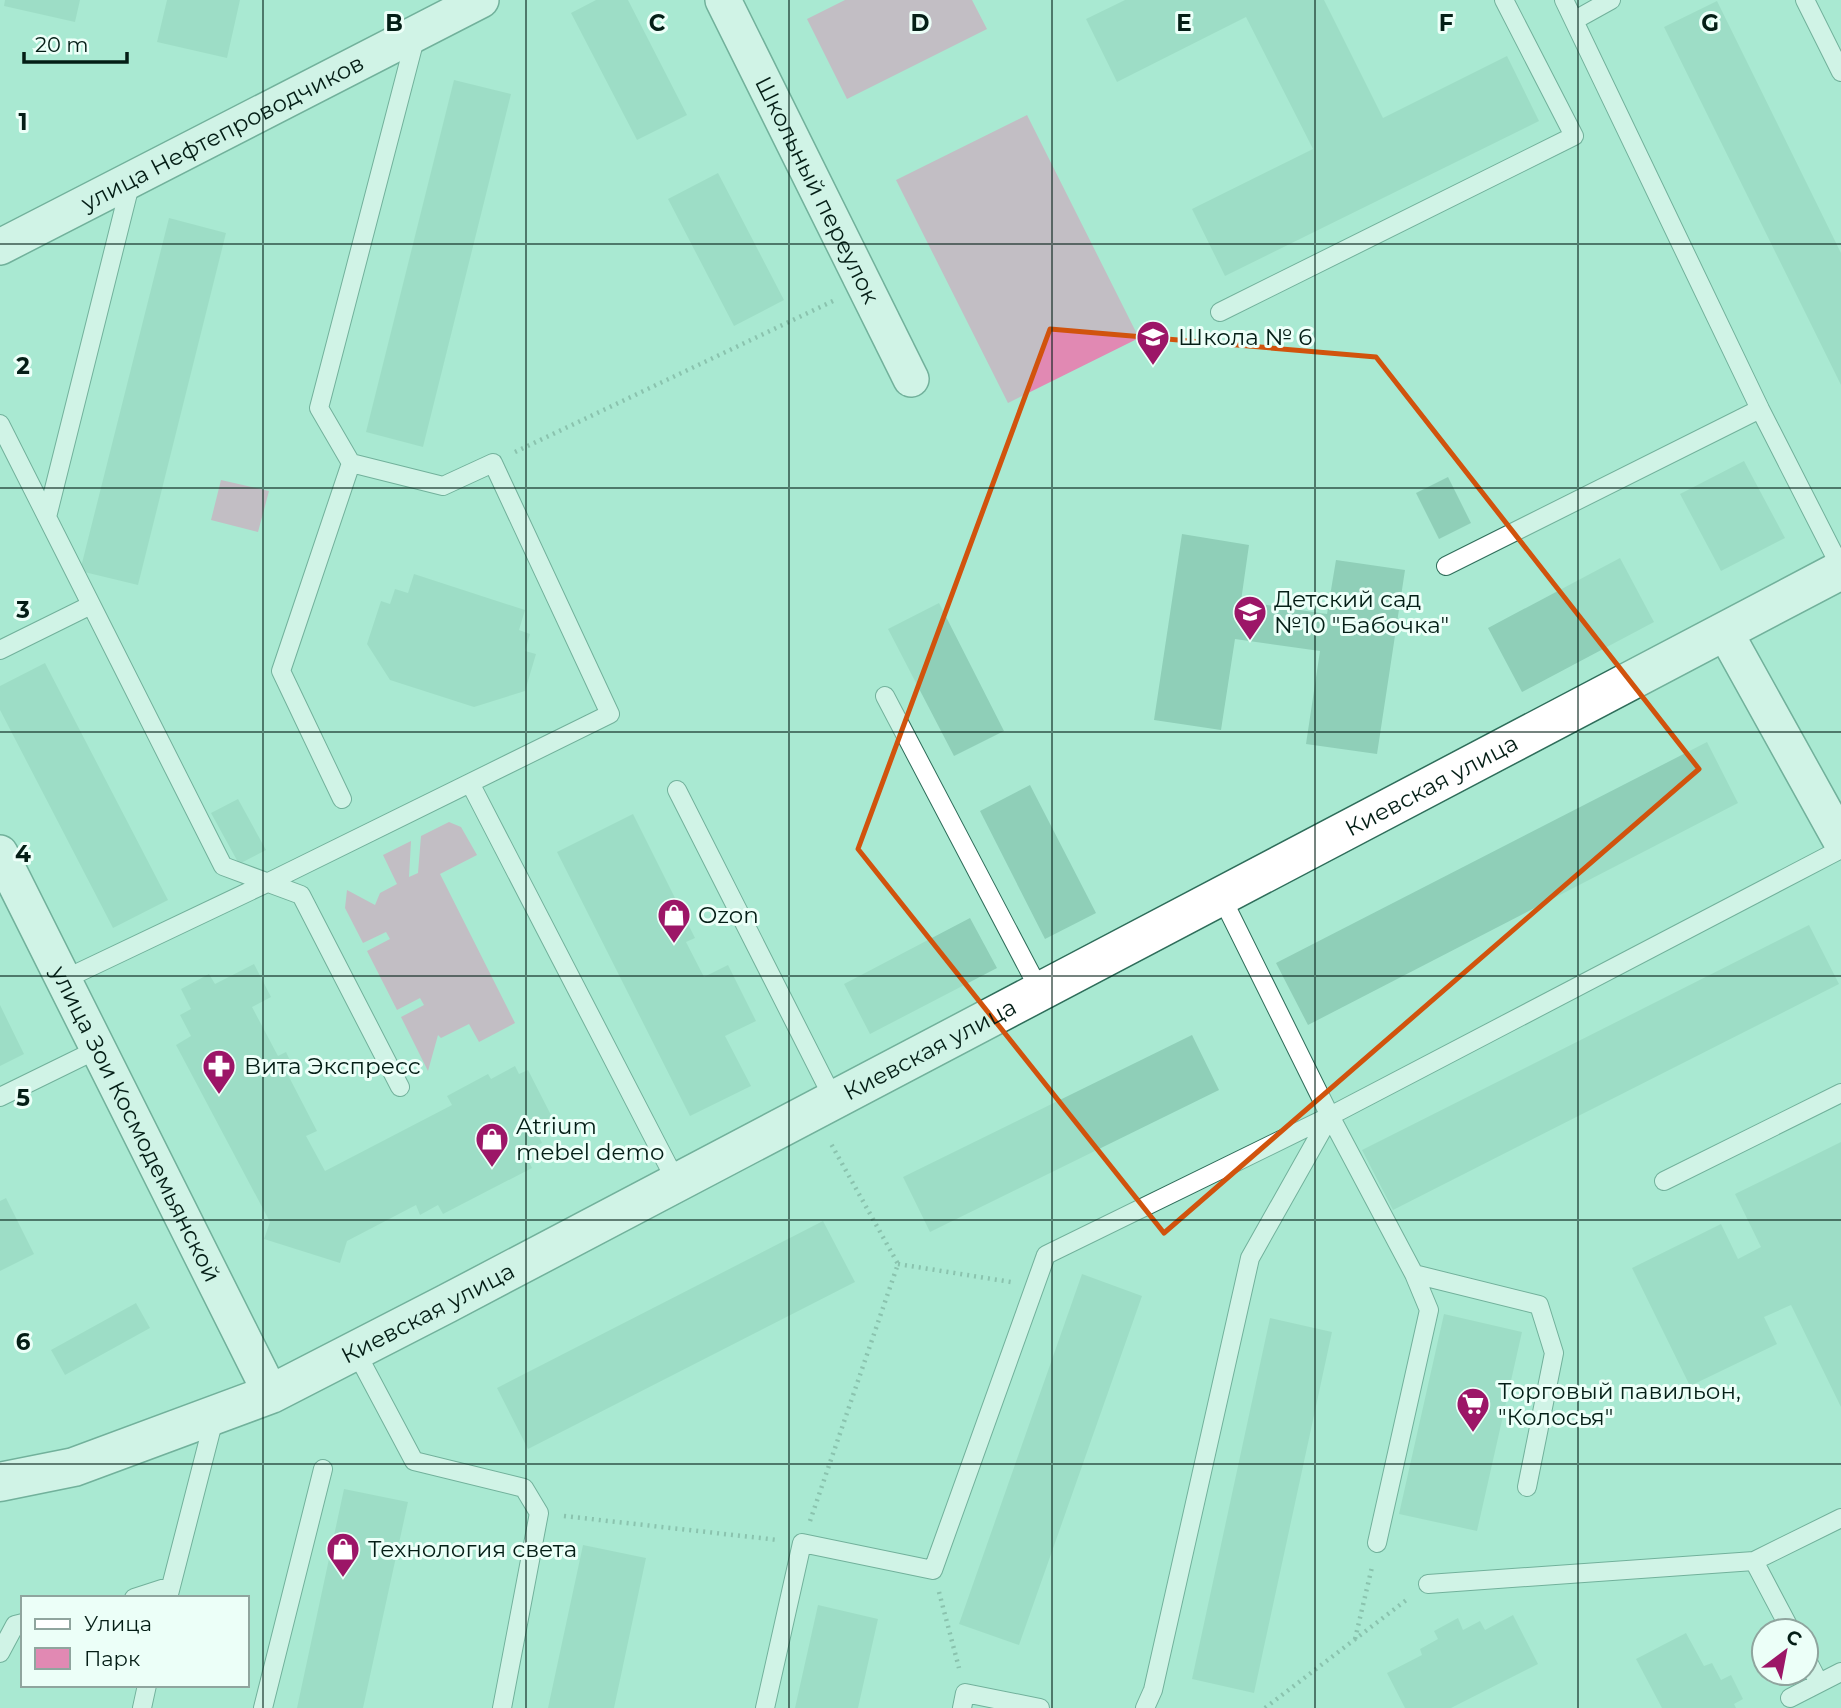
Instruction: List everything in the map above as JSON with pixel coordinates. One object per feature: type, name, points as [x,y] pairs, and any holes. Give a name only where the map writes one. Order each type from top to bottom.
[{"type":"main road","name":"Киевская улица","points":[[0,1482],[74,1466],[271,1394],[1726,632],[1841,569]]},
{"type":"street","name":"улица Нефтепроводчиков","points":[[2,240],[131,179],[481,0]]},
{"type":"street","name":"Школьный переулок","points":[[723,0],[911,379]]},
{"type":"street","points":[[1726,632],[1841,841]]},
{"type":"street","name":"улица Зои Космодемьянской","points":[[0,853],[271,1394]]},
{"type":"lane","points":[[1220,312],[1574,136],[1504,0]]},
{"type":"lane","points":[[1564,0],[1760,409],[1841,569]]},
{"type":"lane","points":[[1575,20],[1611,0]]},
{"type":"lane","points":[[1805,0],[1841,72]]},
{"type":"lane","points":[[63,980],[269,882],[610,713],[492,463],[443,486],[351,463],[319,408],[417,33]]},
{"type":"lane","points":[[47,517],[131,179]]},
{"type":"lane","points":[[1446,566],[1760,409]]},
{"type":"lane","points":[[0,424],[223,866],[301,895],[400,1087]]},
{"type":"lane","points":[[342,799],[281,671],[351,463]]},
{"type":"lane","points":[[0,650],[91,605]]},
{"type":"lane","points":[[885,696],[1040,991]]},
{"type":"lane","points":[[470,783],[677,1183]]},
{"type":"lane","points":[[677,790],[823,1105]]},
{"type":"lane","points":[[765,1708],[802,1543],[933,1570],[1046,1255],[1330,1116],[1841,849]]},
{"type":"lane","points":[[1221,896],[1330,1116],[1414,1274],[1429,1310],[1377,1543]]},
{"type":"lane","points":[[0,1097],[98,1049]]},
{"type":"lane","points":[[1664,1181],[1841,1093]]},
{"type":"lane","points":[[1146,1708],[1153,1690],[1250,1258],[1330,1116]]},
{"type":"lane","points":[[1414,1274],[1539,1306],[1554,1353],[1527,1487]]},
{"type":"lane","points":[[355,1350],[414,1461],[524,1489],[539,1513],[502,1708]]},
{"type":"lane","points":[[146,1596],[169,1592],[215,1415]]},
{"type":"lane","points":[[263,1708],[323,1468]]},
{"type":"lane","points":[[1428,1584],[1755,1562],[1841,1518]]},
{"type":"lane","points":[[1755,1562],[1784,1617]]},
{"type":"lane","points":[[0,1653],[15,1625],[21,1624]]},
{"type":"lane","points":[[1820,1683],[1841,1672]]},
{"type":"lane","points":[[142,1708],[147,1687]]},
{"type":"lane","points":[[1790,1698],[1813,1687]]},
{"type":"lane","points":[[964,1700],[1040,1708]]},
{"type":"path","points":[[492,463],[865,286]]},
{"type":"path","points":[[539,1513],[802,1543],[898,1264],[823,1105]]},
{"type":"path","points":[[898,1264],[1035,1286]]},
{"type":"path","points":[[1356,1639],[1377,1543]]},
{"type":"path","points":[[933,1570],[964,1700]]},
{"type":"path","points":[[1265,1708],[1428,1584]]},
{"type":"highlighted area","points":[[1050,329],[1376,357],[1699,769],[1164,1233],[858,849]]},
{"type":"green space","points":[[845,0],[972,0],[987,29],[847,99],[807,19]]},
{"type":"green space","points":[[1027,115],[1139,338],[1008,403],[896,180]]},
{"type":"green space","points":[[221,480],[269,491],[258,532],[211,520]]},
{"type":"green space","points":[[449,822],[461,827],[477,855],[440,874],[515,1023],[479,1042],[469,1024],[441,1038],[438,1035],[428,1071],[401,1017],[424,1005],[420,998],[397,1010],[367,951],[390,939],[386,932],[363,943],[345,908],[347,890],[375,905],[380,893],[397,884],[383,855],[411,841],[409,877],[418,873],[421,836]]},
{"type":"building","points":[[5,0],[80,0],[75,22],[4,6]]},
{"type":"building","points":[[167,0],[240,0],[227,58],[157,42]]},
{"type":"building","points":[[596,0],[628,0],[687,115],[637,140],[571,13]]},
{"type":"building","points":[[1125,0],[1324,0],[1383,118],[1507,56],[1539,121],[1225,276],[1192,209],[1313,149],[1246,17],[1117,82],[1086,19]]},
{"type":"building","points":[[1717,1],[1841,253],[1841,385],[1664,27]]},
{"type":"building","points":[[454,80],[511,94],[423,447],[366,432]]},
{"type":"building","points":[[718,173],[784,300],[734,326],[668,199]]},
{"type":"building","points":[[169,218],[226,233],[138,585],[80,571]]},
{"type":"building","points":[[1744,461],[1785,538],[1721,571],[1680,494]]},
{"type":"building","points":[[1448,477],[1471,523],[1439,539],[1416,493]]},
{"type":"building","points":[[1182,534],[1249,545],[1241,601],[1327,614],[1336,560],[1405,570],[1377,754],[1306,744],[1320,651],[1235,639],[1221,730],[1154,720]]},
{"type":"building","points":[[1620,558],[1654,622],[1522,692],[1488,628]]},
{"type":"building","points":[[414,574],[525,610],[519,630],[530,634],[525,651],[536,654],[525,691],[474,707],[390,680],[367,644],[381,601],[390,604],[395,589],[408,593]]},
{"type":"building","points":[[939,603],[1004,731],[954,756],[888,629]]},
{"type":"building","points":[[45,663],[168,900],[113,928],[0,710],[0,686]]},
{"type":"building","points":[[1707,742],[1738,803],[1308,1025],[1276,963]]},
{"type":"building","points":[[1030,785],[1096,913],[1045,939],[980,811]]},
{"type":"building","points":[[238,799],[266,850],[239,864],[211,813]]},
{"type":"building","points":[[633,814],[695,938],[686,942],[704,977],[728,965],[756,1021],[725,1036],[751,1086],[690,1116],[557,852]]},
{"type":"building","points":[[970,918],[997,968],[870,1034],[844,984]]},
{"type":"building","points":[[1809,925],[1839,984],[1393,1210],[1362,1150]]},
{"type":"building","points":[[254,964],[271,997],[252,1007],[278,1056],[286,1052],[295,1071],[288,1075],[317,1131],[306,1136],[325,1171],[452,1105],[447,1096],[488,1074],[491,1079],[515,1066],[519,1074],[528,1070],[553,1119],[535,1128],[542,1143],[524,1152],[532,1168],[443,1214],[438,1205],[420,1215],[416,1205],[347,1241],[340,1263],[264,1239],[270,1222],[176,1045],[191,1036],[180,1015],[191,1009],[181,989],[209,974],[215,984]]},
{"type":"building","points":[[0,1005],[24,1054],[0,1066]]},
{"type":"building","points":[[1192,1035],[1219,1090],[930,1232],[903,1177]]},
{"type":"building","points":[[1841,1142],[1841,1407],[1791,1305],[1764,1317],[1777,1344],[1690,1386],[1632,1268],[1721,1224],[1738,1259],[1761,1247],[1735,1194]]},
{"type":"building","points":[[6,1198],[34,1254],[0,1271],[0,1201]]},
{"type":"building","points":[[823,1221],[855,1282],[528,1449],[497,1388]]},
{"type":"building","points":[[1082,1274],[1142,1296],[1019,1645],[959,1624]]},
{"type":"building","points":[[136,1303],[150,1328],[65,1375],[51,1350]]},
{"type":"building","points":[[1444,1314],[1522,1332],[1477,1531],[1399,1514]]},
{"type":"building","points":[[1270,1318],[1332,1332],[1254,1693],[1192,1679]]},
{"type":"building","points":[[344,1489],[408,1502],[363,1708],[297,1708]]},
{"type":"building","points":[[583,1545],[646,1558],[614,1708],[548,1708]]},
{"type":"building","points":[[818,1605],[878,1619],[858,1708],[795,1708]]},
{"type":"building","points":[[1513,1615],[1538,1664],[1451,1708],[1405,1708],[1387,1673],[1422,1655],[1420,1649],[1438,1639],[1434,1631],[1458,1618],[1463,1630],[1480,1621],[1485,1630]]},
{"type":"building","points":[[1686,1633],[1704,1666],[1712,1663],[1721,1680],[1731,1675],[1743,1699],[1734,1704],[1736,1708],[1662,1708],[1636,1659]]},
{"type":"place","name":"Школа № 6","points":[[1153,367]]},
{"type":"place","name":"Детский сад №10 \"Бабочка\"","points":[[1250,642]]},
{"type":"place","name":"Ozon","points":[[674,945]]},
{"type":"place","name":"Вита Экспресс","points":[[219,1096]]},
{"type":"place","name":"Atrium mebel demo","points":[[492,1169]]},
{"type":"place","name":"Торговый павильон, \"Колосья\"","points":[[1473,1434]]},
{"type":"place","name":"Технология света","points":[[343,1579]]}]
